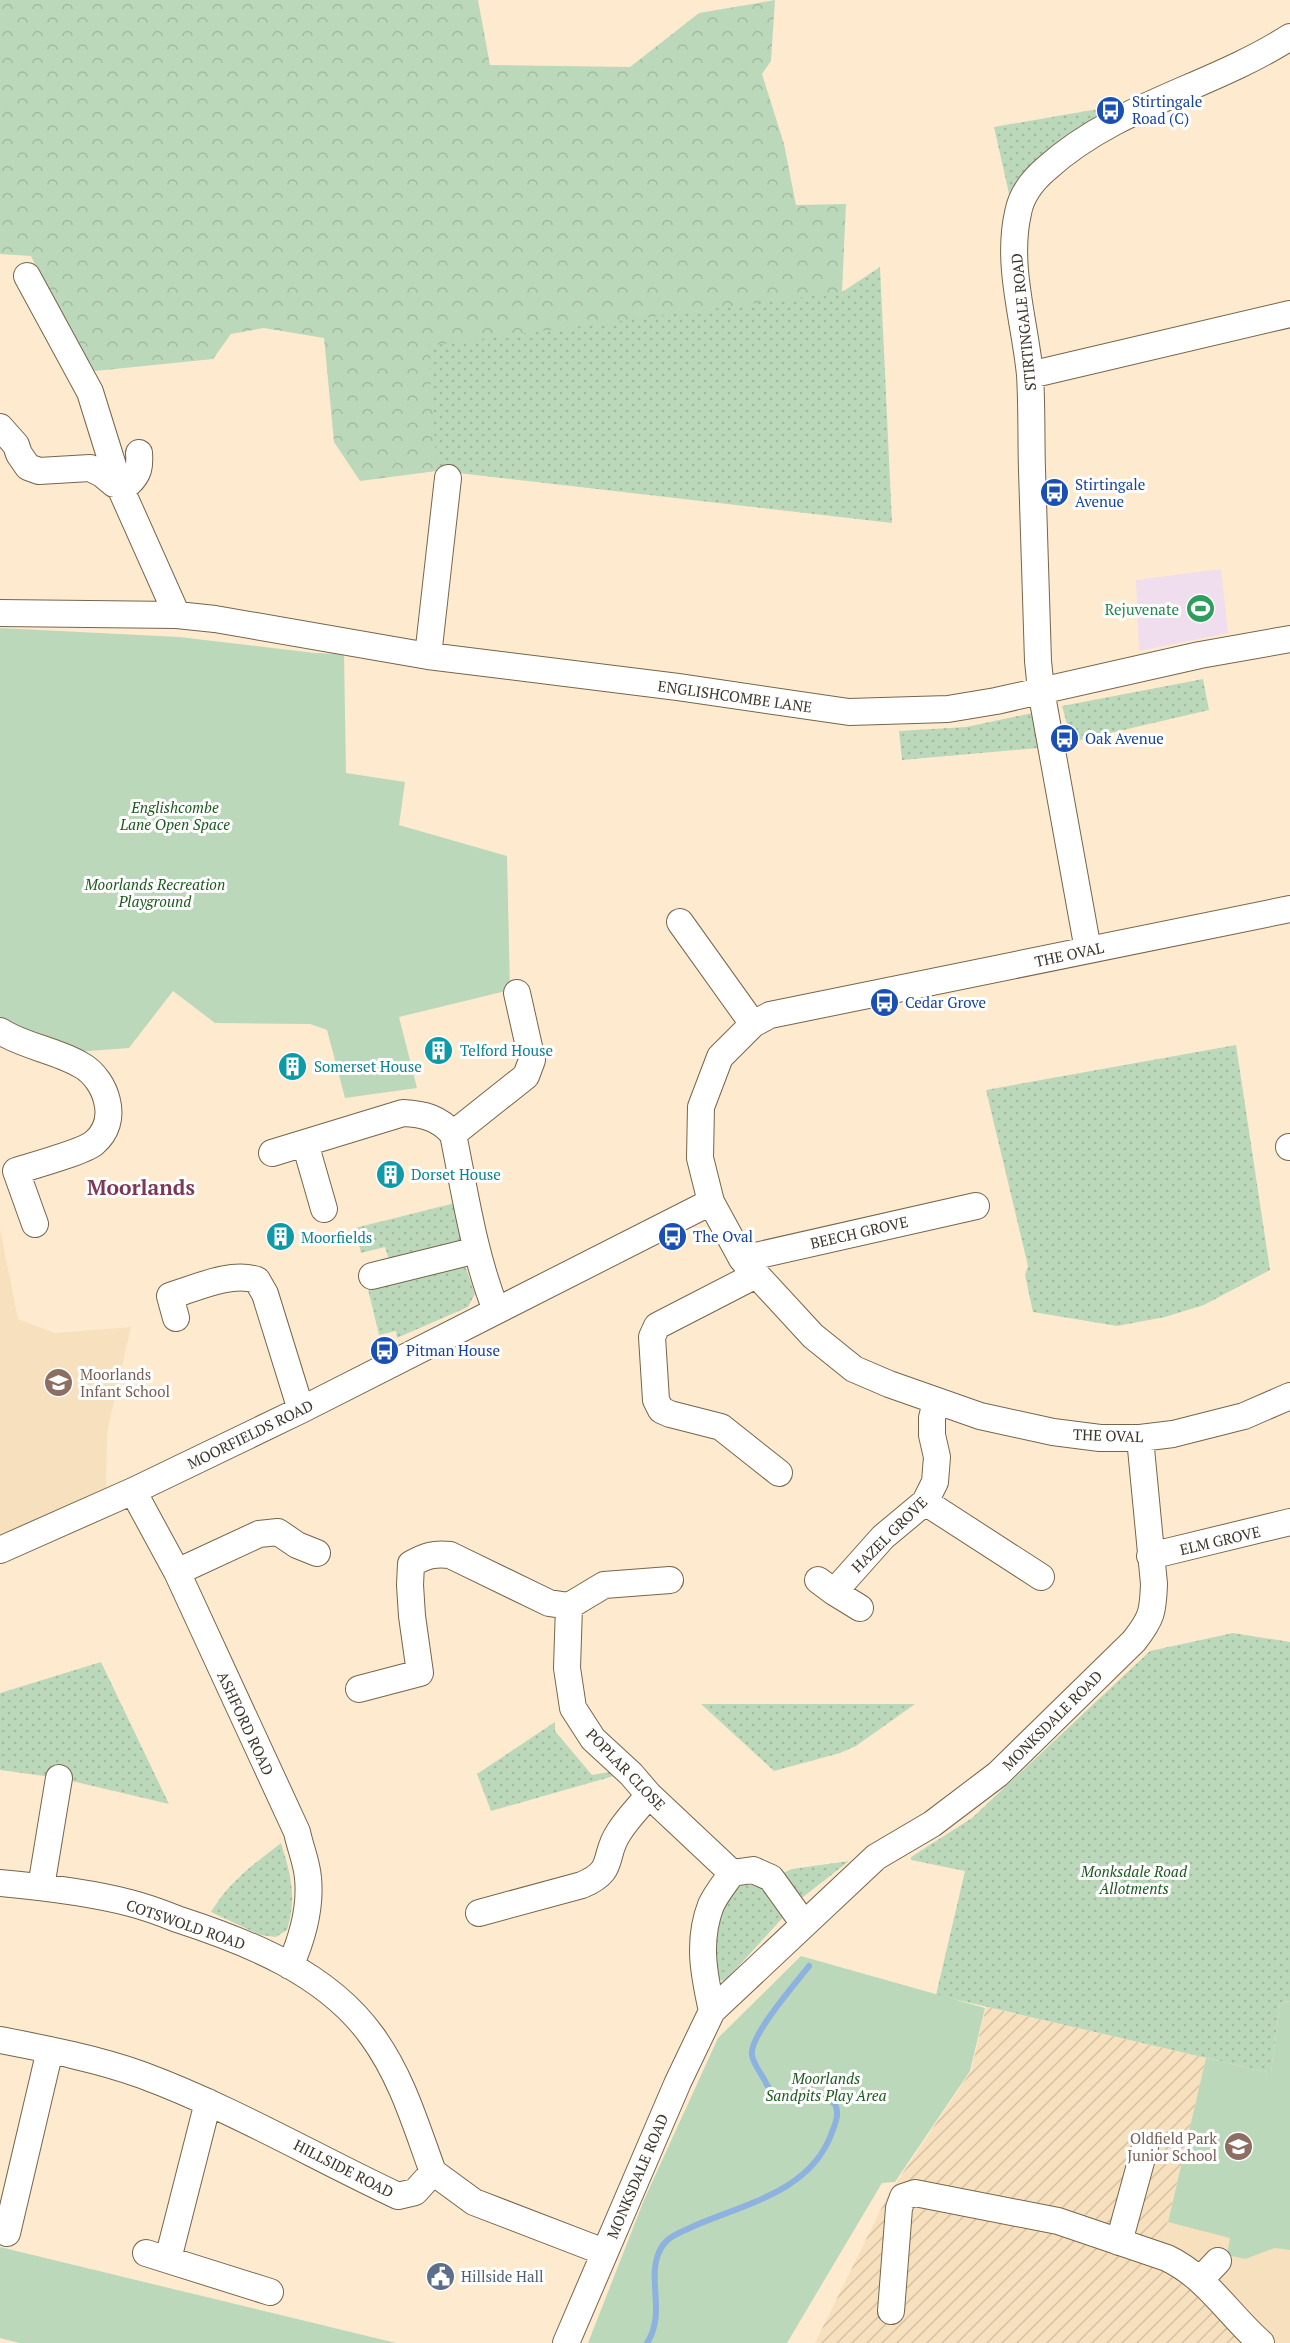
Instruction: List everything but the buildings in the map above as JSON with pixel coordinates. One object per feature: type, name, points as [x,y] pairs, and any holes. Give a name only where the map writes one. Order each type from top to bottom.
[{"type":"street","name":"STIRTINGALE ROAD","points":[[1041,690],[1038,661],[1029,375],[1015,237],[1018,212],[1028,190],[1054,163],[1113,123],[1267,52],[1290,37]]},
{"type":"street","points":[[27,276],[90,392],[119,485],[177,615]]},
{"type":"street","points":[[1029,375],[1290,314]]},
{"type":"street","points":[[0,427],[15,445],[18,454],[28,467],[39,471],[90,468],[119,485],[129,483],[137,476],[140,464],[139,453]]},
{"type":"street","points":[[428,657],[447,478]]},
{"type":"street","name":"ENGLISHCOMBE LANE","points":[[0,613],[177,615],[215,619],[306,633],[428,657],[678,687],[849,712],[948,709],[996,701],[1200,655],[1290,639]]},
{"type":"street","points":[[1041,690],[1088,950]]},
{"type":"street","name":"THE OVAL","points":[[1290,909],[770,1016],[753,1024],[720,1057],[701,1107],[700,1158],[711,1202],[749,1267],[813,1336],[855,1369],[936,1402],[980,1416],[1053,1432],[1100,1438],[1140,1438],[1173,1434],[1244,1416],[1290,1396]]},
{"type":"street","points":[[680,922],[753,1024]]},
{"type":"street","points":[[453,1134],[526,1076],[532,1060],[517,993]]},
{"type":"street","points":[[0,1031],[84,1066],[105,1092],[110,1113],[106,1127],[93,1143],[16,1171],[34,1224]]},
{"type":"street","points":[[272,1153],[403,1113],[420,1114],[445,1126],[453,1134],[477,1250],[486,1287],[496,1311]]},
{"type":"street","points":[[304,1143],[324,1209]]},
{"type":"street","name":"MOORFIELDS ROAD","points":[[0,1550],[133,1491],[301,1410],[711,1202]]},
{"type":"street","name":"BEECH GROVE","points":[[779,1473],[721,1427],[661,1410],[656,1400],[652,1337],[657,1326],[749,1267],[976,1206]]},
{"type":"street","points":[[372,1276],[477,1250]]},
{"type":"street","points":[[170,1297],[246,1276],[257,1280],[265,1294],[301,1410]]},
{"type":"street","name":"HAZEL GROVE","points":[[860,1608],[826,1586],[925,1502],[935,1482],[937,1457],[932,1435],[932,1418],[936,1402]]},
{"type":"street","name":"MONKSDALE ROAD","points":[[566,2343],[678,2082],[712,2011],[876,1857],[932,1824],[998,1774],[1134,1641],[1149,1623],[1153,1607],[1154,1584],[1140,1438]]},
{"type":"street","name":"ASHFORD ROAD","points":[[133,1491],[177,1572],[297,1832],[308,1878],[307,1910],[299,1946],[290,1966]]},
{"type":"street","points":[[925,1502],[1041,1577]]},
{"type":"street","name":"ELM GROVE","points":[[1150,1556],[1290,1522]]},
{"type":"street","points":[[177,1572],[259,1534],[278,1532],[297,1545],[317,1553]]},
{"type":"street","points":[[359,1689],[420,1673],[410,1585],[411,1564],[423,1557],[435,1554],[450,1555],[549,1603],[569,1606],[604,1586],[670,1580]]},
{"type":"street","name":"POPLAR CLOSE","points":[[569,1606],[567,1668],[573,1708],[592,1739],[732,1873]]},
{"type":"street","points":[[41,1887],[59,1778]]},
{"type":"street","points":[[479,1913],[597,1879],[608,1862],[617,1834],[649,1795]]},
{"type":"street","points":[[712,2011],[703,1969],[705,1928],[712,1903],[732,1873],[753,1870],[771,1878],[804,1924]]},
{"type":"street","name":"COTSWOLD ROAD","points":[[0,1883],[41,1887],[130,1903],[243,1941],[290,1966],[337,1998],[372,2036],[400,2085],[433,2172]]},
{"type":"street","name":"HILLSIDE ROAD","points":[[0,2040],[50,2050],[141,2074],[208,2102],[304,2147],[398,2196],[415,2192],[433,2172]]},
{"type":"street","points":[[7,2233],[50,2050]]},
{"type":"street","points":[[208,2102],[157,2256],[270,2292]]},
{"type":"street","points":[[1119,2242],[1145,2147]]},
{"type":"street","points":[[433,2172],[474,2202],[604,2252]]},
{"type":"street","points":[[891,2311],[899,2208],[903,2198],[915,2193],[1058,2221],[1167,2258],[1181,2265],[1200,2280],[1261,2343]]},
{"type":"street","points":[[1200,2280],[1218,2262]]},
{"type":"shaded area","points":[[1221,569],[1228,633],[1139,651],[1136,580]]},
{"type":"shaded area","name":"Moorlands Infant School","points":[[0,1229],[18,1319],[55,1333],[131,1327],[107,1433],[106,1489],[0,1537]]},
{"type":"shaded area","name":"Oldfield Park Junior School","points":[[1290,2001],[1290,2343],[1276,2343],[1215,2286],[1205,2262],[1197,2260],[1174,2246],[1163,2243],[1206,2058],[1271,2073]]},
{"type":"shaded area","points":[[986,2007],[1206,2058],[1157,2268],[1183,2278],[1248,2343],[815,2343],[888,2195],[971,2071]]},
{"type":"green space","points":[[0,0],[478,0],[490,65],[630,67],[699,13],[775,0],[771,61],[762,74],[784,144],[796,205],[846,204],[842,292],[428,346],[437,471],[360,481],[334,442],[324,338],[264,328],[231,334],[213,359],[85,372],[31,256],[0,254]]},
{"type":"green space","points":[[1161,94],[1012,207],[994,127],[1098,109]]},
{"type":"green space","points":[[880,267],[892,523],[423,469],[411,291],[842,292]]},
{"type":"green space","name":"Englishcombe Lane Open Space","points":[[0,628],[179,637],[315,653],[344,654],[346,773],[405,782],[399,825],[507,856],[510,990],[399,1017],[417,1088],[345,1098],[327,1030],[310,1024],[215,1023],[173,991],[129,1048],[75,1052],[0,1021]]},
{"type":"green space","points":[[1203,679],[1209,710],[1072,742],[1062,706]]},
{"type":"green space","points":[[1032,713],[1038,748],[902,760],[899,731],[966,727]]},
{"type":"green space","points":[[1236,1045],[1270,1270],[1204,1305],[1165,1317],[1117,1326],[1033,1312],[1025,1275],[1028,1266],[986,1090]]},
{"type":"green space","points":[[455,1203],[463,1234],[462,1241],[389,1260],[385,1247],[361,1253],[355,1228]]},
{"type":"green space","points":[[460,1264],[466,1268],[475,1294],[468,1307],[397,1338],[396,1331],[379,1335],[367,1285]]},
{"type":"green space","name":"Monksdale Road Allotments","points":[[1233,1633],[1290,1642],[1290,2001],[1280,2003],[1271,2073],[936,1995],[965,1871],[911,1860],[911,1857],[972,1818],[1150,1651]]},
{"type":"green space","points":[[101,1662],[169,1804],[59,1778],[0,1770],[0,1693]]},
{"type":"green space","points":[[701,1704],[915,1704],[856,1746],[840,1753],[774,1771]]},
{"type":"green space","points":[[555,1722],[555,1731],[592,1775],[609,1772],[614,1776],[491,1811],[477,1774]]},
{"type":"green space","points":[[281,1843],[292,1886],[292,1907],[287,1930],[276,1937],[260,1935],[211,1912],[234,1883]]},
{"type":"green space","points":[[849,1861],[798,1901],[724,1982],[714,1976],[710,1967],[717,1938],[718,1908],[732,1887],[761,1883],[792,1869]]},
{"type":"green space","name":"Moorlands Sandpits Play Area","points":[[801,1956],[985,2008],[970,2071],[895,2182],[882,2183],[787,2343],[588,2343],[644,2200],[718,2038]]},
{"type":"green space","name":"Oldfield Park Junior School","points":[[1290,2001],[1290,2250],[1275,2248],[1245,2259],[1227,2255],[1230,2238],[1168,2222],[1206,2058],[1271,2073],[1280,2003]]},
{"type":"green space","points":[[0,2247],[396,2343],[19,2343],[0,2338]]},
{"type":"waterway","points":[[647,2343],[656,2318],[655,2268],[657,2256],[663,2245],[673,2236],[754,2203],[791,2183],[821,2154],[831,2135],[837,2116],[835,2104],[819,2097],[789,2101],[779,2099],[769,2088],[752,2055],[753,2046],[765,2023],[809,1966]]},
{"type":"place","name":"Stirtingale Road (C)","points":[[1111,110]]},
{"type":"place","name":"Stirtingale Avenue","points":[[1054,493]]},
{"type":"place","name":"Rejuvenate","points":[[1200,609]]},
{"type":"place","name":"Oak Avenue","points":[[1064,738]]},
{"type":"place","name":"Cedar Grove","points":[[884,1002]]},
{"type":"place","name":"Telford House","points":[[439,1050]]},
{"type":"place","name":"Somerset House","points":[[293,1066]]},
{"type":"place","name":"Dorset House","points":[[390,1174]]},
{"type":"place","name":"The Oval","points":[[672,1236]]},
{"type":"place","name":"Moorfields","points":[[280,1237]]},
{"type":"place","name":"Pitman House","points":[[385,1350]]},
{"type":"place","name":"Moorlands Infant School","points":[[59,1383]]},
{"type":"place","name":"Oldfield Park Junior School","points":[[1238,2147]]},
{"type":"place","name":"Hillside Hall","points":[[440,2276]]},
{"type":"district","name":"Moorlands","points":[[141,1187]]},
{"type":"park label","name":"Moorlands Recreation Playground","points":[[155,892]]}]
